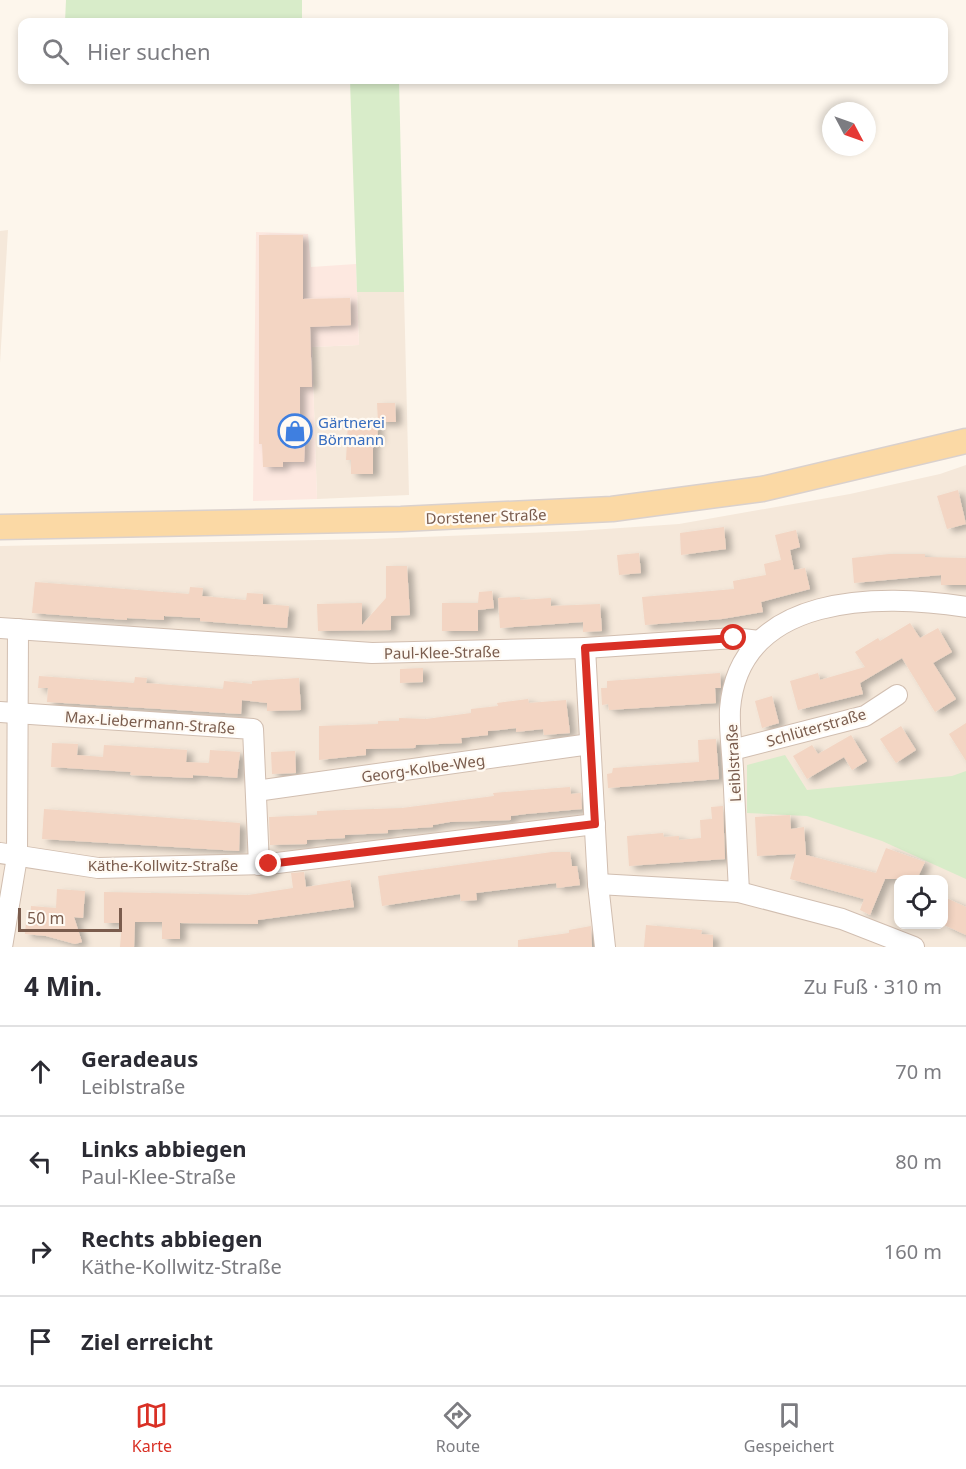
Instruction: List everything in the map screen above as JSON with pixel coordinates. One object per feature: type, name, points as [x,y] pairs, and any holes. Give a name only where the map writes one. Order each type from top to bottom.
[{"type":"main road","name":"Dorstener Straße","points":[[0,527],[423,518],[602,510],[762,489],[966,441]]},
{"type":"street","name":"Leiblstraße","points":[[739,892],[730,709],[740,669],[759,641],[785,620],[814,610],[896,601],[966,607]]},
{"type":"street","points":[[2,947],[9,855],[9,629]]},
{"type":"street","name":"Paul-Klee-Straße","points":[[9,629],[372,653],[585,648]]},
{"type":"street","points":[[605,947],[598,884],[585,648],[734,638],[759,641]]},
{"type":"street","name":"Schlüterstraße","points":[[732,750],[865,716],[897,695]]},
{"type":"street","name":"Max-Liebermann-Straße","points":[[10,713],[254,729],[259,865]]},
{"type":"street","name":"Georg-Kolbe-Weg","points":[[256,791],[590,744]]},
{"type":"street","name":"Käthe-Kollwitz-Straße","points":[[9,855],[98,868],[259,865],[595,824]]},
{"type":"street","points":[[598,884],[739,892],[842,920],[914,947]]},
{"type":"shaded area","points":[[8,230],[0,363],[0,231]]},
{"type":"shaded area","points":[[256,232],[308,234],[311,267],[356,264],[359,345],[312,347],[317,499],[253,501]]},
{"type":"shaded area","points":[[357,292],[404,292],[409,495],[317,499],[312,347],[359,345]]},
{"type":"shaded area","points":[[966,465],[966,947],[0,947],[0,546],[372,539],[576,531],[679,524],[850,494],[940,474]]},
{"type":"green space","points":[[66,0],[302,0],[302,18],[65,18]]},
{"type":"green space","points":[[350,84],[399,84],[404,292],[357,292]]},
{"type":"green space","points":[[785,755],[807,790],[952,776],[966,771],[966,879],[882,841],[807,816],[747,813],[747,765]]},
{"type":"building","points":[[259,235],[303,235],[303,299],[350,298],[351,325],[310,327],[312,387],[300,387],[300,419],[306,419],[304,462],[283,462],[283,467],[263,467],[262,444],[259,444]]},
{"type":"building","points":[[377,403],[395,403],[396,422],[378,422]]},
{"type":"building","points":[[348,422],[377,422],[378,439],[374,440],[373,474],[351,474],[351,460],[346,460]]},
{"type":"building","points":[[958,490],[966,524],[947,529],[937,496]]},
{"type":"building","points":[[724,527],[726,549],[681,555],[680,533]]},
{"type":"building","points":[[796,530],[800,547],[790,550],[794,570],[805,568],[810,589],[761,602],[763,612],[722,619],[645,625],[642,597],[734,589],[733,581],[766,575],[764,564],[781,560],[775,535]]},
{"type":"building","points":[[639,553],[641,573],[619,575],[617,555]]},
{"type":"building","points":[[889,554],[925,554],[925,557],[966,558],[966,585],[941,585],[941,575],[854,583],[852,558]]},
{"type":"building","points":[[386,566],[407,566],[410,615],[391,616],[391,630],[318,631],[317,604],[362,603],[362,625],[386,598]]},
{"type":"building","points":[[35,582],[189,594],[190,587],[203,588],[202,596],[246,600],[247,593],[263,594],[263,604],[289,606],[287,628],[200,621],[200,618],[164,616],[164,620],[127,618],[127,620],[32,613]]},
{"type":"building","points":[[492,591],[494,608],[478,610],[478,631],[442,631],[442,603],[478,603],[479,592]]},
{"type":"building","points":[[520,597],[520,600],[551,598],[551,606],[600,604],[602,631],[583,632],[583,622],[500,628],[498,598]]},
{"type":"building","points":[[910,623],[920,638],[938,628],[952,652],[933,663],[956,699],[935,712],[902,658],[860,683],[863,694],[798,710],[790,681],[818,673],[820,680],[865,667],[855,652],[878,638],[880,641]]},
{"type":"building","points":[[423,668],[423,682],[400,683],[400,669]]},
{"type":"building","points":[[720,673],[721,688],[715,688],[716,703],[609,710],[608,704],[602,705],[601,688],[607,688],[607,681]]},
{"type":"building","points":[[39,676],[134,683],[135,677],[147,678],[146,683],[223,689],[224,681],[252,684],[252,681],[299,678],[301,710],[267,711],[267,703],[242,700],[241,714],[47,702],[48,688],[38,688]]},
{"type":"building","points":[[772,696],[779,723],[762,728],[755,701]]},
{"type":"building","points":[[528,699],[529,703],[566,700],[570,733],[544,735],[543,729],[516,732],[516,728],[488,731],[488,735],[461,738],[462,743],[416,745],[415,748],[366,749],[366,755],[319,760],[319,726],[378,724],[378,721],[399,721],[399,718],[426,719],[471,713],[471,709]]},
{"type":"building","points":[[966,723],[966,761],[949,734]]},
{"type":"building","points":[[901,726],[916,750],[896,763],[880,739]]},
{"type":"building","points":[[851,735],[867,761],[852,770],[844,757],[807,779],[793,756],[812,745],[818,754]]},
{"type":"building","points":[[716,739],[719,779],[608,788],[607,774],[612,773],[613,768],[699,762],[698,740]]},
{"type":"building","points":[[52,743],[78,744],[77,755],[103,757],[104,745],[187,750],[186,762],[209,763],[210,750],[240,752],[237,778],[130,775],[131,772],[51,767]]},
{"type":"building","points":[[295,751],[296,773],[272,774],[271,752]]},
{"type":"building","points":[[570,787],[571,794],[581,793],[582,809],[511,816],[511,820],[450,822],[433,825],[433,827],[388,830],[388,833],[345,835],[345,838],[307,840],[307,844],[270,845],[269,817],[317,815],[317,811],[402,808],[494,796],[493,793]]},
{"type":"building","points":[[723,806],[725,859],[629,866],[627,836],[663,833],[664,837],[679,836],[679,840],[701,838],[700,820],[712,819],[711,807]]},
{"type":"building","points":[[44,809],[240,823],[239,851],[42,839]]},
{"type":"building","points":[[790,815],[791,829],[804,827],[806,855],[876,873],[886,848],[925,862],[919,875],[894,875],[894,879],[885,879],[870,915],[860,910],[864,899],[790,879],[796,854],[757,856],[755,817]]},
{"type":"building","points":[[552,852],[570,852],[572,866],[577,866],[580,885],[557,888],[556,883],[476,893],[477,900],[461,901],[460,894],[382,906],[378,876]]},
{"type":"building","points":[[304,872],[306,887],[350,880],[354,907],[258,920],[258,924],[180,923],[180,939],[162,939],[162,922],[135,922],[134,947],[120,947],[122,923],[104,923],[104,892],[248,895],[293,888],[291,873]]},
{"type":"building","points":[[57,889],[85,891],[83,918],[74,917],[82,942],[75,944],[46,936],[25,934],[26,922],[30,922],[31,906],[56,908]]},
{"type":"building","points":[[948,899],[966,907],[966,935],[948,927]]},
{"type":"building","points":[[646,925],[702,930],[701,934],[713,935],[713,947],[644,947]]},
{"type":"building","points":[[591,926],[592,947],[518,947],[518,940],[569,933],[569,930]]},
{"type":"place","name":"Gärtnerei Börmann","points":[[295,431]]},
{"type":"route","points":[[269,864],[595,824],[585,648],[734,638]]}]
